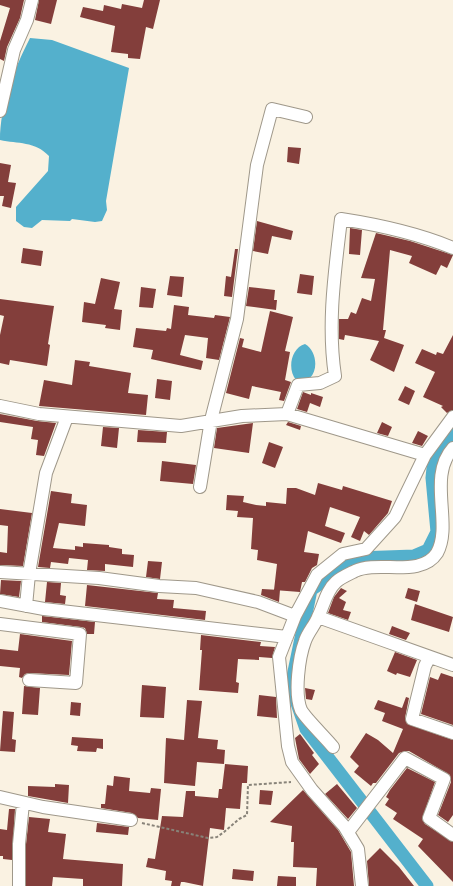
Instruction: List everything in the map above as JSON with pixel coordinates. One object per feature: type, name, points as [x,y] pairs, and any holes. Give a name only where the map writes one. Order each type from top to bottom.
[{"type":"street","points":[[0,111],[14,50],[27,20],[32,0]]},
{"type":"street","points":[[200,487],[211,420],[237,319],[257,165],[272,109],[306,117]]},
{"type":"street","points":[[287,414],[298,385],[320,383],[335,376],[331,335],[332,295],[341,219],[380,225],[453,248]]},
{"type":"street","points":[[0,406],[39,414],[181,426],[242,416],[287,414],[425,455]]},
{"type":"street","points":[[26,606],[29,574],[46,473],[67,417]]},
{"type":"street","points":[[362,886],[358,849],[348,832],[305,782],[292,762],[288,746],[279,657],[295,616],[317,575],[343,554],[366,549],[395,517],[425,455],[453,417]]},
{"type":"street","points":[[333,746],[301,710],[299,691],[300,665],[306,640],[326,598],[336,581],[356,571],[382,567],[422,566],[430,562],[438,552],[444,529],[441,483],[447,454],[453,448]]},
{"type":"street","points":[[0,572],[99,578],[159,586],[196,588],[258,602],[295,616]]},
{"type":"street","points":[[0,601],[26,606],[287,637]]},
{"type":"street","points":[[318,617],[429,658],[453,665]]},
{"type":"street","points":[[0,624],[80,634],[76,683],[29,680]]},
{"type":"street","points":[[429,658],[425,666],[412,718],[453,733]]},
{"type":"street","points":[[348,832],[405,758],[444,779],[429,818],[453,835]]},
{"type":"street","points":[[0,797],[23,803],[131,820]]},
{"type":"street","points":[[19,886],[19,844],[23,803]]},
{"type":"path","points":[[131,820],[208,838],[216,837],[247,815],[248,785],[305,782]]},
{"type":"water","points":[[30,38],[52,40],[129,68],[106,201],[107,210],[102,221],[95,222],[72,219],[70,221],[42,220],[32,228],[24,227],[16,221],[16,207],[48,171],[49,156],[44,151],[32,145],[0,140],[2,114],[5,101],[13,75]]},
{"type":"water","points":[[305,344],[314,355],[315,370],[310,378],[296,380],[293,375],[291,365],[292,359],[296,350]]},
{"type":"building","points":[[0,0],[24,0],[20,18],[7,47],[4,61],[0,59],[0,41],[10,8],[0,5]]},
{"type":"building","points":[[39,0],[57,0],[51,24],[35,20]]},
{"type":"building","points":[[144,0],[160,0],[153,29],[146,27],[140,59],[128,58],[128,54],[111,52],[115,26],[80,17],[83,7],[103,11],[104,5],[121,9],[122,4],[142,8]]},
{"type":"building","points":[[288,147],[301,148],[299,164],[287,162]]},
{"type":"building","points":[[0,163],[11,165],[8,182],[16,183],[11,208],[2,206],[4,196],[0,196]]},
{"type":"building","points":[[257,221],[293,231],[291,240],[272,236],[268,254],[253,251]]},
{"type":"building","points":[[350,228],[362,230],[360,255],[349,254]]},
{"type":"building","points":[[376,233],[410,241],[453,255],[447,268],[441,265],[436,275],[409,263],[412,256],[390,250],[383,330],[386,330],[384,338],[404,345],[394,372],[370,360],[379,341],[345,335],[344,340],[339,339],[339,319],[348,319],[351,312],[356,314],[362,298],[371,301],[375,279],[361,278]]},
{"type":"building","points":[[23,248],[43,251],[41,266],[21,263]]},
{"type":"building","points":[[235,249],[238,249],[232,297],[224,296],[226,276],[231,277]]},
{"type":"building","points":[[300,274],[314,276],[312,295],[297,293]]},
{"type":"building","points":[[170,276],[184,277],[182,297],[167,295]]},
{"type":"building","points":[[101,278],[120,282],[114,309],[122,310],[120,330],[105,328],[106,325],[82,322],[84,302],[95,304]]},
{"type":"building","points":[[141,287],[156,289],[153,308],[139,307]]},
{"type":"building","points":[[249,287],[275,290],[274,300],[277,300],[276,310],[246,306]]},
{"type":"building","points":[[0,299],[54,306],[48,344],[50,345],[47,366],[10,360],[9,365],[0,363],[0,335],[4,316],[0,315]]},
{"type":"building","points":[[174,305],[189,307],[188,315],[214,318],[215,315],[230,317],[219,360],[206,358],[208,338],[185,335],[180,355],[203,361],[201,370],[151,359],[153,350],[133,347],[136,328],[166,331],[167,328],[171,329]]},
{"type":"building","points":[[270,311],[293,317],[285,351],[290,352],[285,380],[291,382],[284,401],[279,400],[281,392],[252,386],[249,399],[226,393],[240,338],[244,339],[242,347],[261,352]]},
{"type":"building","points":[[453,335],[453,410],[447,413],[441,407],[443,406],[423,397],[435,372],[415,363],[422,349],[436,355],[437,352],[443,354]]},
{"type":"building","points":[[75,360],[90,362],[89,366],[131,373],[128,393],[148,395],[146,415],[39,406],[44,380],[72,385]]},
{"type":"building","points":[[157,379],[172,381],[170,400],[155,398]]},
{"type":"building","points":[[405,386],[415,391],[409,405],[398,400]]},
{"type":"building","points":[[303,392],[323,397],[320,407],[310,403],[307,412],[297,409]]},
{"type":"building","points":[[0,414],[56,423],[44,456],[36,455],[38,440],[31,439],[33,427],[0,422]]},
{"type":"building","points":[[288,422],[301,426],[300,430],[286,425]]},
{"type":"building","points":[[382,422],[392,427],[388,436],[377,433]]},
{"type":"building","points":[[253,423],[249,453],[214,448],[217,428]]},
{"type":"building","points":[[103,427],[119,428],[117,448],[101,446]]},
{"type":"building","points":[[138,430],[167,432],[166,443],[137,442]]},
{"type":"building","points":[[418,431],[428,436],[422,446],[412,443]]},
{"type":"building","points":[[269,442],[283,447],[275,468],[262,463]]},
{"type":"building","points":[[162,461],[196,465],[193,484],[160,481]]},
{"type":"building","points":[[318,483],[342,490],[343,486],[392,501],[388,513],[369,535],[364,531],[360,541],[351,537],[360,517],[330,507],[325,526],[345,533],[341,543],[308,531],[304,552],[319,554],[317,565],[312,568],[305,582],[302,582],[300,592],[274,590],[277,564],[257,560],[258,550],[251,549],[253,518],[237,517],[238,511],[226,510],[227,495],[244,496],[243,502],[256,505],[266,506],[266,502],[286,504],[287,488],[296,488],[315,495]]},
{"type":"building","points":[[51,491],[72,494],[71,503],[87,505],[85,526],[59,523],[53,548],[75,550],[75,546],[83,547],[83,543],[109,545],[109,547],[122,549],[122,554],[134,555],[133,567],[105,564],[105,571],[87,570],[88,560],[69,558],[68,564],[51,562],[50,568],[38,567]]},
{"type":"building","points":[[0,509],[32,513],[23,566],[0,565],[0,552],[7,553],[8,526],[0,525]]},
{"type":"building","points":[[148,561],[162,562],[160,579],[146,577]]},
{"type":"building","points":[[1,580],[21,581],[19,597],[0,594]]},
{"type":"building","points":[[47,582],[61,583],[60,595],[66,596],[65,604],[45,602]]},
{"type":"building","points":[[87,585],[158,593],[157,599],[174,600],[173,608],[206,611],[205,620],[85,606]]},
{"type":"building","points":[[341,588],[347,591],[339,598],[346,602],[343,610],[351,612],[348,620],[328,613],[334,597]]},
{"type":"building","points":[[408,588],[420,591],[417,602],[405,598]]},
{"type":"building","points":[[262,589],[280,590],[279,602],[261,595]]},
{"type":"building","points":[[415,604],[453,617],[449,632],[411,620]]},
{"type":"building","points":[[42,616],[95,622],[94,634],[87,634],[85,628],[81,627],[42,622]]},
{"type":"building","points":[[392,626],[410,633],[406,640],[389,634]]},
{"type":"building","points":[[20,634],[72,641],[69,675],[29,673],[25,674],[22,678],[19,677],[20,668],[0,666],[0,649],[18,651]]},
{"type":"building","points":[[201,635],[261,642],[260,646],[275,647],[272,658],[259,657],[259,660],[238,659],[236,682],[239,683],[238,693],[199,690],[202,650],[200,650]]},
{"type":"building","points":[[395,652],[417,660],[410,677],[397,673],[396,675],[387,671]]},
{"type":"building","points":[[441,673],[453,677],[453,725],[421,714],[430,677],[438,680]]},
{"type":"building","points":[[142,685],[166,687],[164,718],[140,717]]},
{"type":"building","points":[[24,686],[40,688],[38,715],[22,714]]},
{"type":"building","points":[[305,688],[315,690],[312,700],[306,699]]},
{"type":"building","points":[[259,695],[276,697],[277,718],[257,716]]},
{"type":"building","points":[[406,697],[409,698],[405,718],[407,724],[453,740],[453,815],[448,822],[438,815],[451,782],[450,775],[409,751],[399,753],[376,783],[373,783],[371,786],[354,772],[359,766],[350,757],[366,733],[378,740],[393,753],[403,729],[382,721],[385,713],[374,709],[378,700],[402,708]]},
{"type":"building","points":[[187,700],[202,701],[198,738],[218,740],[217,749],[225,750],[224,764],[197,762],[195,786],[164,783],[166,738],[184,740]]},
{"type":"building","points":[[71,702],[81,703],[80,716],[70,715]]},
{"type":"building","points":[[3,711],[14,712],[12,739],[16,740],[15,752],[0,751]]},
{"type":"building","points":[[300,734],[314,753],[312,755],[319,764],[310,774],[299,759],[295,738]]},
{"type":"building","points":[[72,737],[103,739],[103,749],[97,748],[96,752],[77,751],[78,746],[71,745]]},
{"type":"building","points":[[225,764],[248,766],[247,783],[242,783],[240,809],[226,808],[224,830],[210,828],[203,886],[181,882],[180,886],[171,886],[172,881],[165,880],[166,871],[146,867],[148,858],[155,859],[162,816],[183,817],[186,791],[195,791],[195,796],[218,798],[219,789],[222,789]]},
{"type":"building","points":[[407,768],[435,782],[422,819],[425,824],[453,842],[453,882],[418,846],[423,839],[393,819],[397,813],[385,805],[389,799],[386,797],[390,790]]},
{"type":"building","points":[[114,776],[130,778],[129,791],[150,793],[151,788],[161,789],[158,820],[138,818],[132,813],[101,808],[101,804],[105,804],[107,785],[113,786]]},
{"type":"building","points":[[55,784],[69,785],[68,803],[28,796],[28,786],[55,787]]},
{"type":"building","points":[[337,784],[357,808],[348,819],[325,794]]},
{"type":"building","points":[[260,790],[273,791],[271,805],[259,804]]},
{"type":"building","points":[[303,790],[338,830],[351,852],[354,886],[316,886],[317,868],[293,867],[294,842],[291,842],[292,826],[270,822]]},
{"type":"building","points":[[9,809],[15,809],[12,860],[3,859],[3,856],[0,856],[0,829],[7,830]]},
{"type":"building","points":[[29,817],[50,819],[48,832],[66,834],[63,859],[123,864],[122,886],[83,886],[83,879],[53,877],[52,886],[26,886],[26,844]]},
{"type":"building","points":[[97,823],[129,827],[128,835],[96,832]]},
{"type":"building","points":[[380,848],[399,867],[414,886],[369,886],[367,861]]},
{"type":"building","points":[[233,869],[254,871],[253,881],[232,879]]},
{"type":"building","points":[[278,876],[296,877],[296,886],[277,886]]},
{"type":"waterway","points":[[427,886],[306,729],[291,686],[311,590],[357,558],[414,556],[428,550],[437,532],[432,478],[434,458],[441,446],[453,435]]}]
